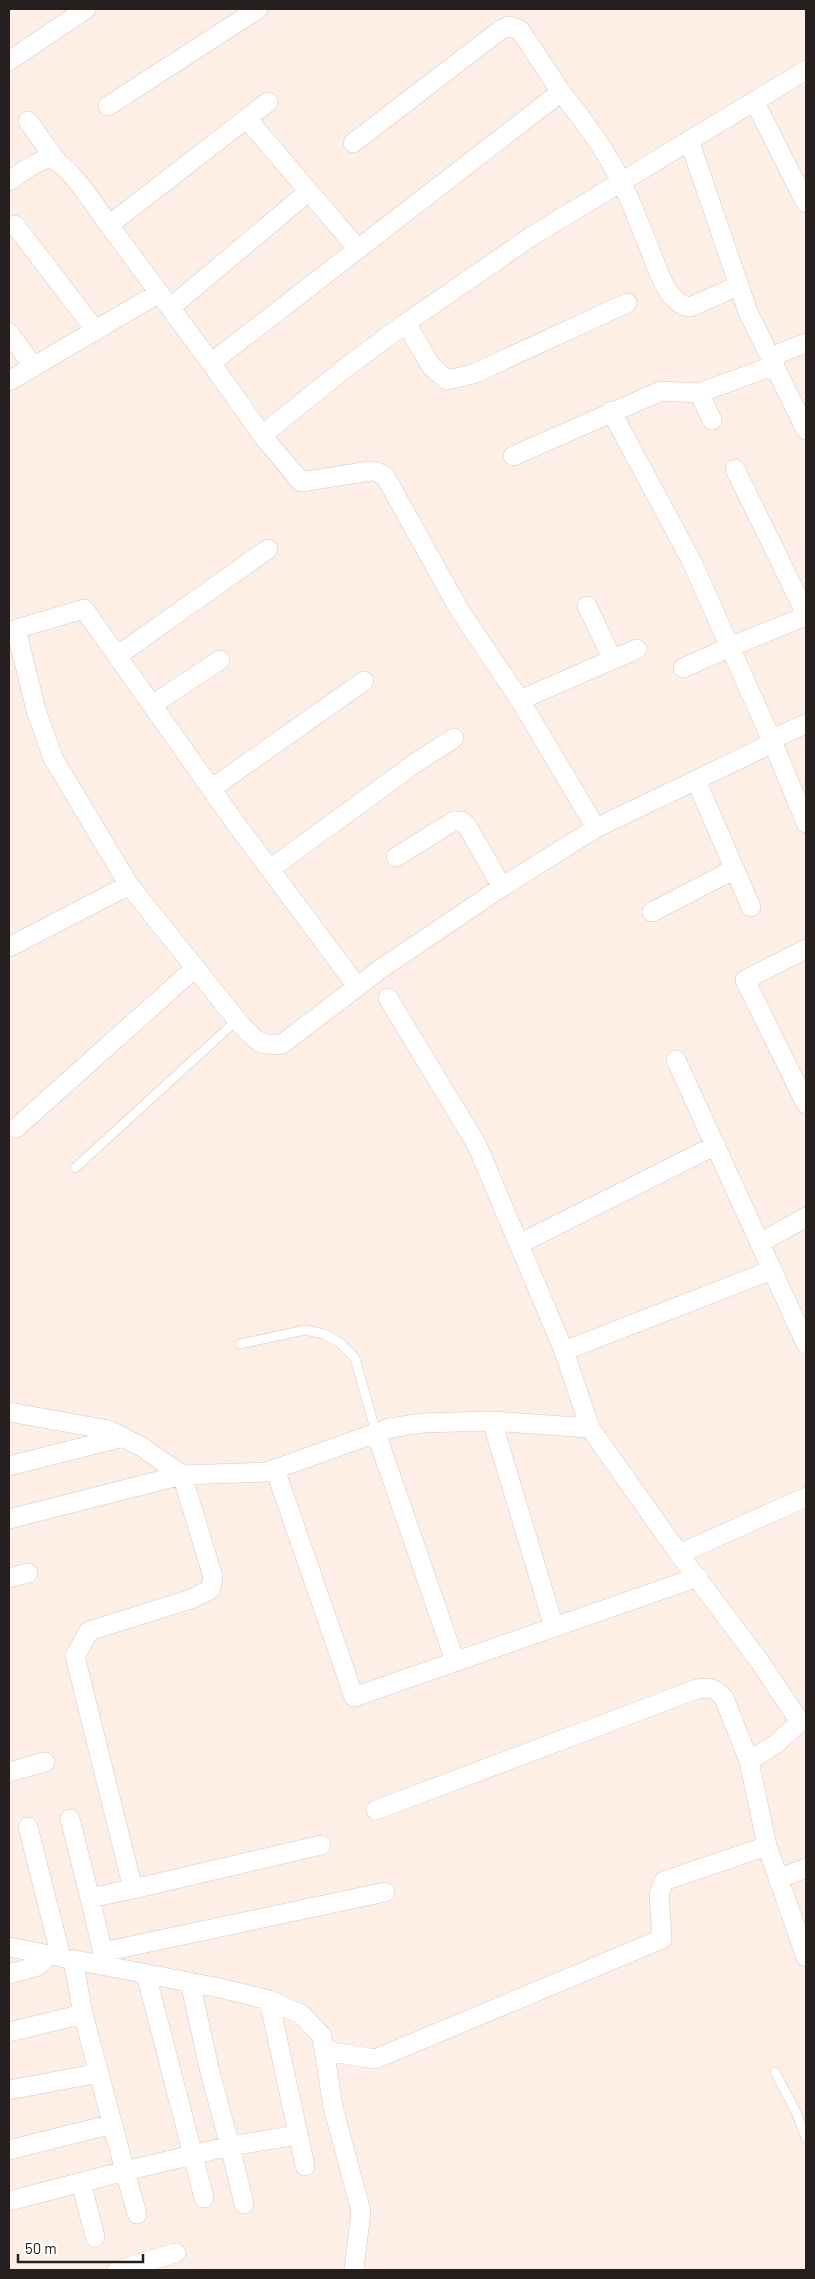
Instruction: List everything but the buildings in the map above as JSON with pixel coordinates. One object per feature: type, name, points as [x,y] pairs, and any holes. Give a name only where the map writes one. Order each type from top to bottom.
[{"type":"street","points":[[9,60],[86,9]]},
{"type":"street","points":[[108,106],[258,9]]},
{"type":"street","points":[[353,143],[499,31],[509,26],[520,30],[561,92],[592,132],[622,183],[664,284],[682,306],[698,305],[738,286]]},
{"type":"street","points":[[262,436],[348,366],[406,323],[532,236],[806,70]]},
{"type":"street","points":[[211,363],[561,92]]},
{"type":"street","points":[[754,101],[806,202]]},
{"type":"street","points":[[109,225],[268,102]]},
{"type":"street","points":[[247,119],[358,249]]},
{"type":"street","points":[[28,120],[56,160],[67,168],[211,363],[262,436],[301,482],[370,471],[385,476],[460,611],[520,700],[596,828]]},
{"type":"street","points":[[689,140],[738,286],[806,430]]},
{"type":"street","points":[[9,181],[47,159],[56,160]]},
{"type":"street","points":[[170,308],[308,192]]},
{"type":"street","points":[[15,225],[96,331]]},
{"type":"street","points":[[9,382],[159,293]]},
{"type":"street","points":[[406,323],[431,366],[447,380],[473,374],[627,303]]},
{"type":"street","points":[[9,333],[34,367]]},
{"type":"street","points":[[513,456],[611,411],[661,391],[699,393],[772,361],[806,343]]},
{"type":"street","points":[[699,393],[712,420]]},
{"type":"street","points":[[611,411],[691,560],[772,741],[806,823]]},
{"type":"street","points":[[683,668],[806,615],[735,469]]},
{"type":"street","points":[[117,656],[268,549]]},
{"type":"street","points":[[587,606],[613,660]]},
{"type":"street","points":[[356,985],[211,788],[84,609],[12,629],[36,710],[53,758],[129,885],[237,1020],[253,1037],[266,1046],[282,1044],[356,985],[502,887],[596,828],[806,724]]},
{"type":"street","points":[[520,700],[637,649]]},
{"type":"street","points":[[152,705],[220,660]]},
{"type":"street","points":[[211,788],[364,681]]},
{"type":"street","points":[[270,869],[414,764],[454,738]]},
{"type":"street","points":[[696,780],[751,907]]},
{"type":"street","points":[[396,857],[454,821],[462,821],[467,826],[502,887]]},
{"type":"street","points":[[652,912],[735,869]]},
{"type":"street","points":[[9,947],[129,885]]},
{"type":"street","points":[[806,949],[745,980],[806,1104]]},
{"type":"street","points":[[16,1128],[195,968]]},
{"type":"street","points":[[388,998],[478,1145],[564,1351],[590,1428],[679,1554],[803,1721],[776,1744],[749,1761]]},
{"type":"street","points":[[676,1060],[806,1344]]},
{"type":"street","points":[[519,1244],[716,1145]]},
{"type":"street","points":[[760,1243],[806,1217]]},
{"type":"street","points":[[564,1351],[772,1270]]},
{"type":"street","points":[[9,1412],[109,1430],[142,1446],[182,1475],[213,1578],[212,1589],[191,1599],[89,1631],[75,1656],[133,1889]]},
{"type":"street","points":[[9,1519],[182,1475],[267,1472],[390,1428],[422,1423],[492,1421],[590,1428]]},
{"type":"street","points":[[492,1421],[554,1628]]},
{"type":"street","points":[[376,1434],[455,1661]]},
{"type":"street","points":[[9,1466],[123,1437]]},
{"type":"street","points":[[275,1469],[354,1698],[455,1661],[698,1578]]},
{"type":"street","points":[[679,1554],[806,1497]]},
{"type":"street","points":[[9,1578],[28,1573]]},
{"type":"street","points":[[376,1810],[688,1692],[710,1687],[717,1690],[724,1698],[749,1761],[767,1846],[806,1957]]},
{"type":"street","points":[[9,1772],[46,1762]]},
{"type":"street","points":[[70,1819],[104,1959]]},
{"type":"street","points":[[28,1827],[61,1957],[83,2014],[137,2214]]},
{"type":"street","points":[[90,1898],[321,1845]]},
{"type":"street","points":[[325,2051],[375,2059],[662,1939],[659,1895],[664,1881],[767,1846]]},
{"type":"street","points":[[778,1879],[806,1868]]},
{"type":"street","points":[[9,1947],[61,1957],[104,1959],[385,1892]]},
{"type":"street","points":[[9,1974],[61,1957]]},
{"type":"street","points":[[104,1959],[146,1974],[268,2000],[302,2015],[322,2036],[334,2107],[361,2211],[354,2270]]},
{"type":"street","points":[[146,1974],[204,2198]]},
{"type":"street","points":[[190,1982],[210,2072],[244,2204]]},
{"type":"street","points":[[268,2000],[305,2166]]},
{"type":"street","points":[[9,2032],[83,2014]]},
{"type":"street","points":[[9,2090],[98,2072]]},
{"type":"street","points":[[9,2150],[112,2124]]},
{"type":"street","points":[[9,2200],[230,2146],[298,2135]]},
{"type":"street","points":[[81,2182],[95,2237]]},
{"type":"street","points":[[122,2270],[176,2253]]},
{"type":"lane","points":[[75,1168],[237,1020]]},
{"type":"lane","points":[[240,1344],[305,1330],[324,1334],[340,1343],[354,1358],[376,1434]]},
{"type":"lane","points":[[775,2072],[796,2112],[806,2138]]}]
